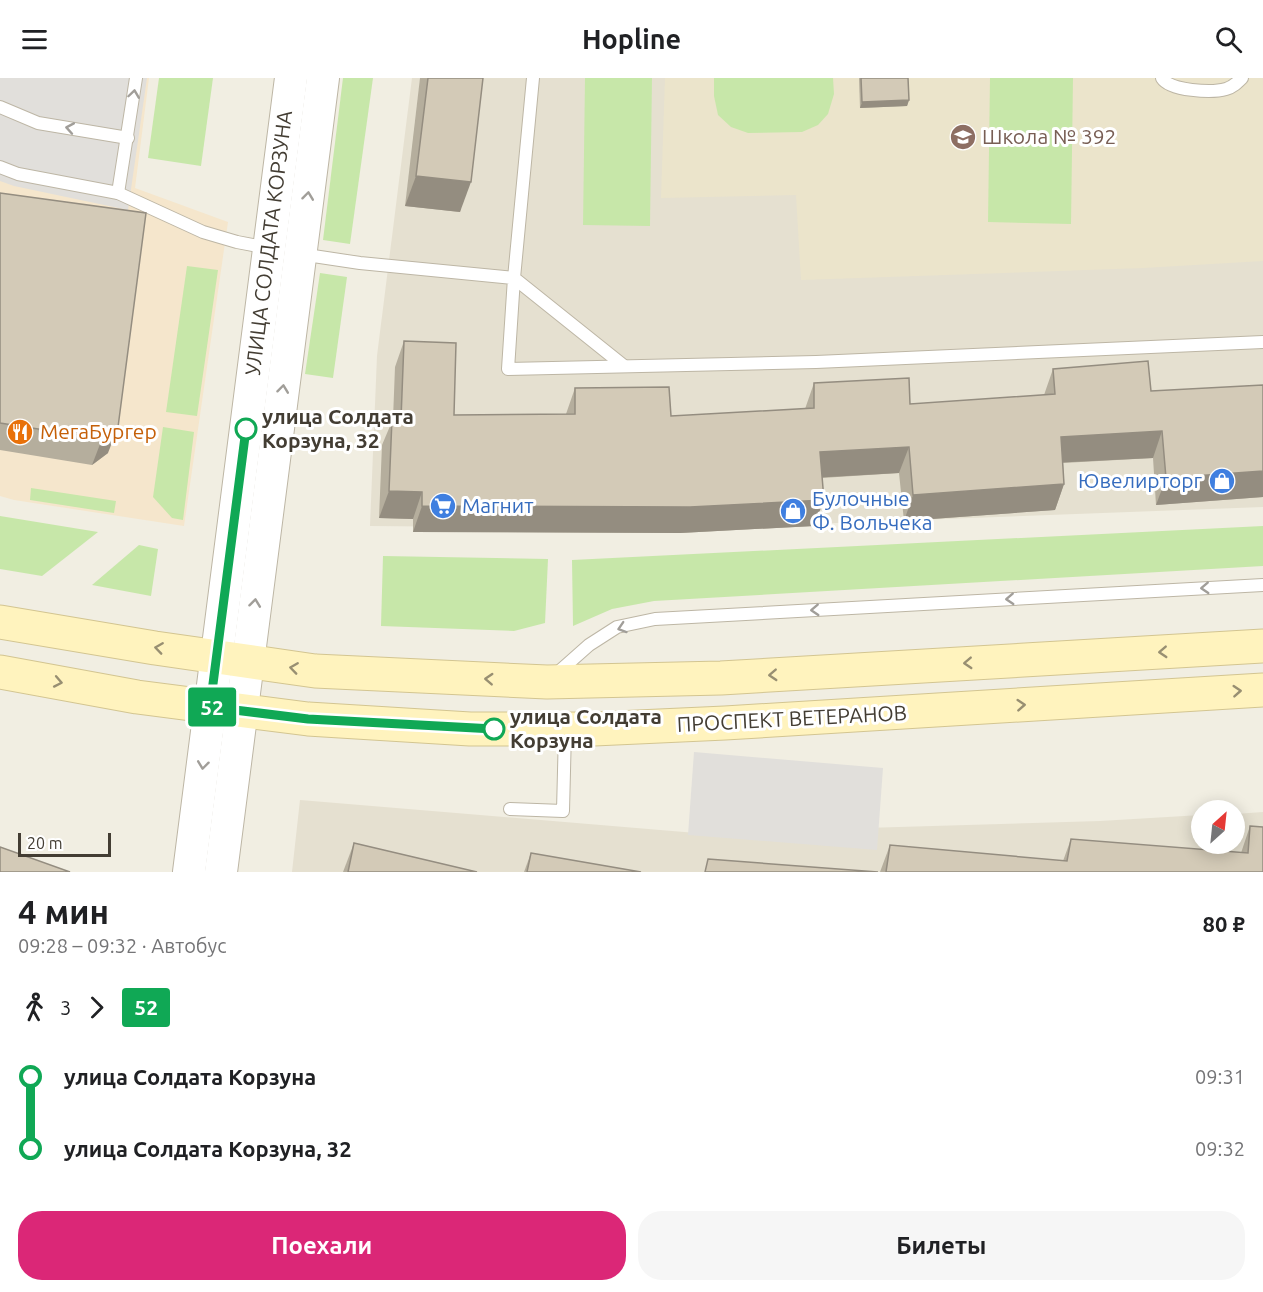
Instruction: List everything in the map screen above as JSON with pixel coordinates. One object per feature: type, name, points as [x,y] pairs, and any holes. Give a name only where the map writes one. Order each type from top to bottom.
[{"type":"main road","points":[[0,622],[216,657],[315,670],[547,682],[721,678],[1263,646]]},
{"type":"main road","name":"ПРОСПЕКТ ВЕТЕРАНОВ","points":[[0,672],[137,697],[242,711],[308,719],[470,729],[565,729],[724,723],[1263,690]]},
{"type":"street","name":"УЛИЦА СОЛДАТА КОРЗУНА","points":[[221,872],[248,661],[285,251],[291,78]]},
{"type":"street","name":"УЛИЦА СОЛДАТА КОРЗУНА","points":[[189,872],[216,657],[285,251],[323,78]]},
{"type":"lane","points":[[118,193],[136,78]]},
{"type":"lane","points":[[533,78],[514,278],[508,369],[816,362],[1263,342]]},
{"type":"lane","points":[[1162,78],[1165,83],[1179,88],[1223,90],[1234,86],[1242,78]]},
{"type":"lane","points":[[0,107],[38,123],[128,138]]},
{"type":"lane","points":[[0,166],[18,174],[118,193],[203,232],[237,242],[360,263],[514,278],[624,366]]},
{"type":"lane","points":[[547,682],[590,645],[617,627],[656,619],[1263,585]]},
{"type":"lane","points":[[510,809],[563,811],[565,729]]},
{"type":"shaded area","points":[[0,78],[149,78],[135,188],[228,222],[184,526],[0,496]]},
{"type":"shaded area","points":[[0,78],[147,78],[128,210],[0,181]]},
{"type":"shaded area","points":[[412,78],[1263,78],[1263,507],[677,529],[370,526],[377,356]]},
{"type":"shaded area","name":"Школа № 392","points":[[665,78],[1263,78],[1263,261],[1143,268],[801,280],[796,195],[661,198]]},
{"type":"shaded area","points":[[694,752],[883,768],[877,850],[688,835]]},
{"type":"shaded area","points":[[300,800],[696,833],[1100,821],[1191,816],[1191,854],[1245,854],[1245,813],[1263,812],[1263,872],[292,872]]},
{"type":"green space","points":[[159,78],[213,78],[201,166],[148,158]]},
{"type":"green space","points":[[343,78],[373,78],[350,244],[323,240]]},
{"type":"green space","points":[[585,78],[652,78],[650,226],[583,225]]},
{"type":"green space","points":[[714,78],[833,78],[834,94],[828,114],[818,125],[802,132],[748,133],[731,127],[718,115],[714,96]]},
{"type":"green space","points":[[990,78],[1073,78],[1071,224],[988,222]]},
{"type":"green space","points":[[187,266],[218,270],[197,416],[166,412]]},
{"type":"green space","points":[[320,273],[347,277],[333,378],[305,374]]},
{"type":"green space","points":[[163,427],[194,432],[183,520],[172,518],[153,497]]},
{"type":"green space","points":[[31,488],[116,501],[114,513],[30,500]]},
{"type":"green space","points":[[0,516],[98,532],[42,576],[0,569]]},
{"type":"green space","points":[[1263,526],[1263,566],[654,601],[612,609],[573,626],[572,560]]},
{"type":"green space","points":[[139,545],[158,549],[151,596],[92,585]]},
{"type":"green space","points":[[383,556],[548,559],[545,623],[514,631],[381,626]]},
{"type":"building","points":[[428,78],[483,78],[471,182],[416,176]]},
{"type":"building","points":[[861,78],[908,78],[909,100],[862,102]]},
{"type":"building","points":[[0,193],[146,213],[118,427],[102,439],[0,423]]},
{"type":"building","points":[[404,341],[456,343],[454,415],[575,414],[575,388],[669,387],[671,416],[814,408],[814,383],[909,378],[910,404],[1055,394],[1053,369],[1148,361],[1151,391],[1263,385],[1263,471],[1166,478],[1162,431],[1061,437],[1064,484],[913,495],[909,447],[820,452],[824,500],[690,507],[422,506],[422,492],[389,491],[392,419],[401,419]]},
{"type":"building","points":[[1250,826],[1263,827],[1263,872],[886,872],[890,845],[1067,861],[1071,839],[1191,848],[1191,854],[1248,853]]},
{"type":"building","points":[[354,843],[477,872],[348,872]]},
{"type":"building","points":[[0,847],[70,872],[0,872]]},
{"type":"building","points":[[531,853],[641,872],[527,872]]},
{"type":"building","points":[[708,859],[878,872],[705,872]]},
{"type":"bus line","name":"52","points":[[246,429],[210,707],[308,719],[494,729]]},
{"type":"place","name":"Школа № 392","points":[[963,137]]},
{"type":"place","name":"улица Солдата Корзуна, 32","points":[[246,429]]},
{"type":"place","name":"МегаБургер","points":[[20,432]]},
{"type":"place","name":"Ювелирторг","points":[[1222,481]]},
{"type":"place","name":"Магнит","points":[[443,506]]},
{"type":"place","name":"Булочные Ф. Вольчека","points":[[793,511]]},
{"type":"place","name":"улица Солдата Корзуна","points":[[494,729]]}]
